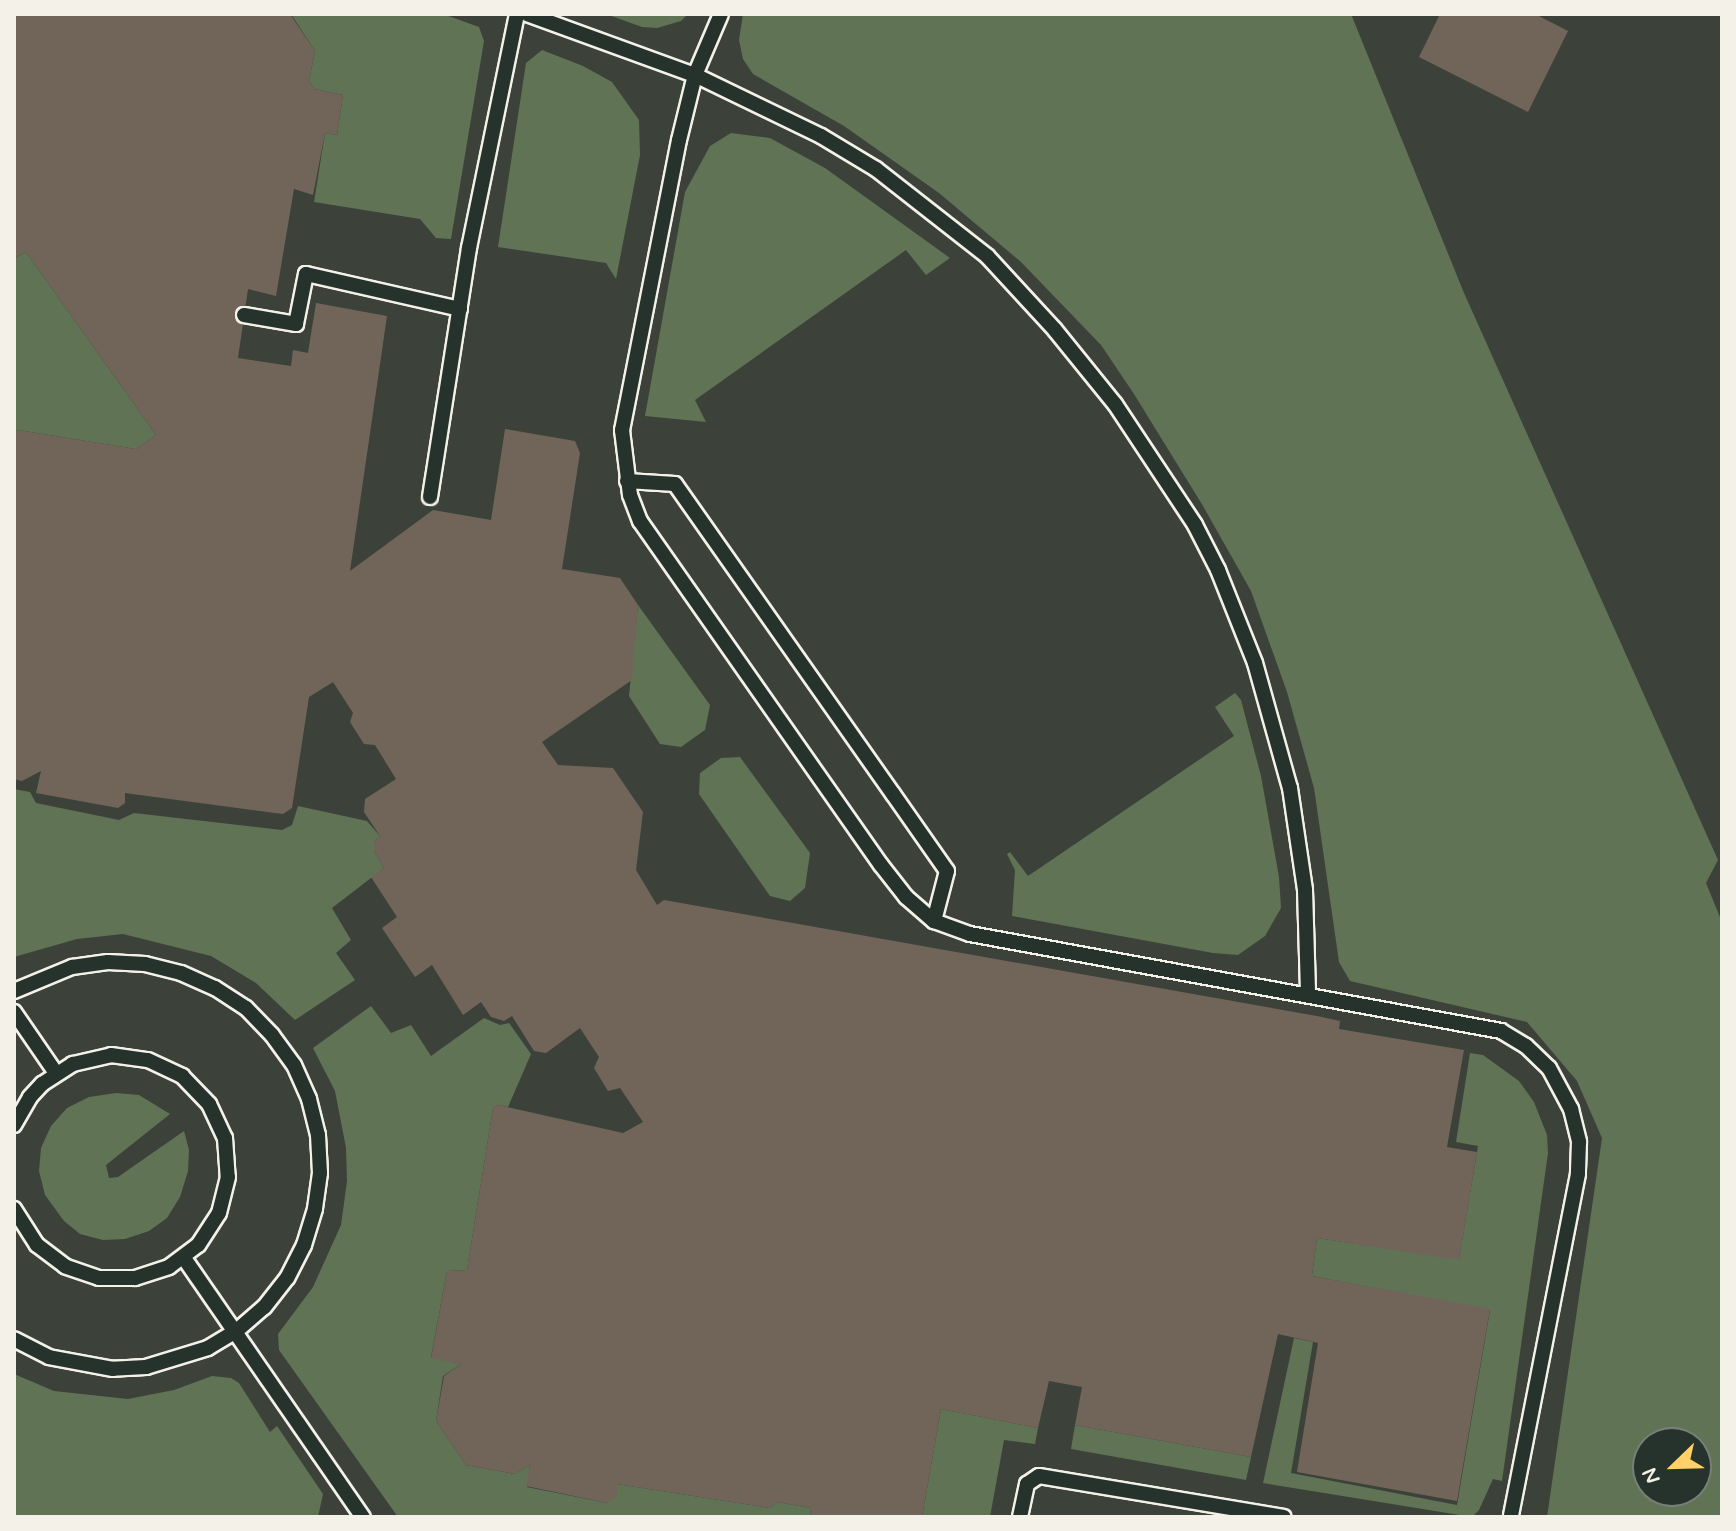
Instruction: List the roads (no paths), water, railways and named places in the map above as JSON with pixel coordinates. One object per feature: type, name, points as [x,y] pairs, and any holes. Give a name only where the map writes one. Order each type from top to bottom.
[{"type":"lane","points":[[430,497],[460,309],[517,14]]},
{"type":"lane","points":[[527,14],[695,75],[821,136],[876,169],[964,235],[1055,330],[1144,443],[1195,525],[1218,570],[1274,724],[1290,788],[1305,890],[1308,994]]},
{"type":"lane","points":[[721,14],[695,75],[679,140],[622,430],[627,481],[640,521],[881,865],[906,897],[934,921],[970,934],[1501,1031],[1526,1046],[1549,1068],[1571,1109],[1579,1142],[1578,1174],[1511,1517]]},
{"type":"lane","points":[[244,315],[296,324],[306,274],[460,309]]},
{"type":"lane","points":[[627,481],[675,484],[929,845],[947,871],[934,921]]},
{"type":"lane","points":[[14,991],[72,967],[108,962],[145,964],[181,973],[215,988],[246,1008],[272,1035],[294,1065],[309,1099],[318,1135],[320,1173],[315,1209],[304,1245],[287,1278],[264,1307],[236,1331],[178,1360],[113,1369],[49,1357],[14,1339]]},
{"type":"lane","points":[[14,1012],[56,1073]]},
{"type":"lane","points":[[14,1125],[30,1097],[56,1073],[91,1058],[129,1056],[148,1060],[182,1076],[209,1104],[227,1148],[226,1195],[210,1230],[184,1258],[152,1274],[117,1279],[82,1274],[50,1257],[37,1245],[14,1209]]},
{"type":"lane","points":[[184,1258],[362,1517]]},
{"type":"lane","points":[[1020,1517],[1027,1484],[1039,1476],[1284,1517]]}]
